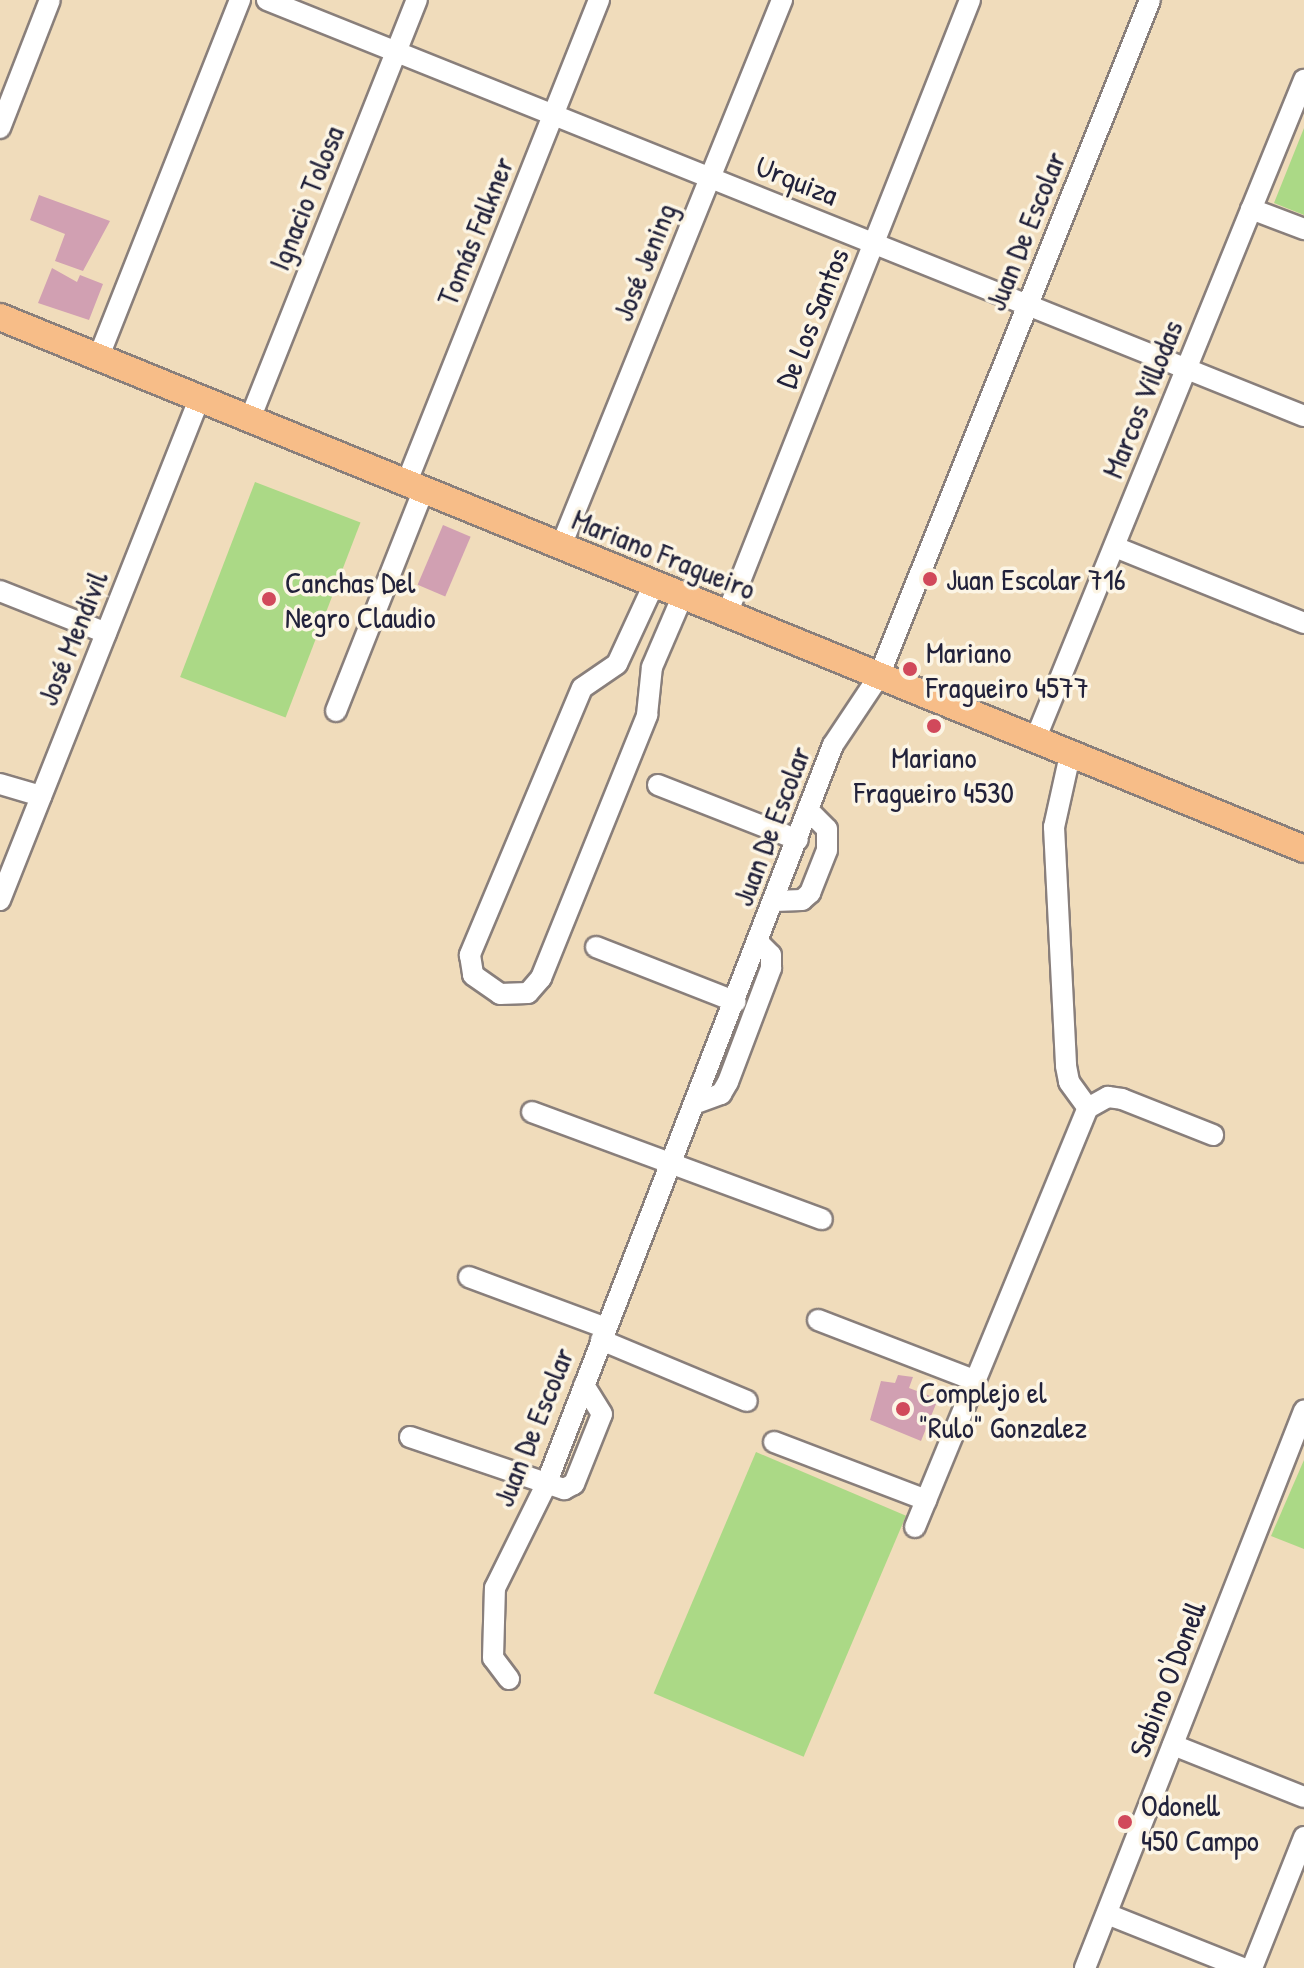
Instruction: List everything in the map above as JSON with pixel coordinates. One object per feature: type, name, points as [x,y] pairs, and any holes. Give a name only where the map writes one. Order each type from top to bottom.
[{"type":"main road","name":"Mariano Fragueiro","points":[[0,317],[1304,849]]},
{"type":"street","points":[[0,128],[50,0]]},
{"type":"street","points":[[99,356],[240,0]]},
{"type":"street","name":"Urquiza","points":[[267,0],[1304,416]]},
{"type":"street","name":"Ignacio Tolosa","points":[[250,419],[417,0]]},
{"type":"street","name":"Tomás Falkner","points":[[336,711],[415,488],[599,0]]},
{"type":"street","name":"José Jening","points":[[561,546],[782,0]]},
{"type":"street","name":"De Los Santos","points":[[727,614],[970,0]]},
{"type":"street","name":"Juan De Escolar","points":[[509,1679],[493,1658],[495,1588],[545,1487],[759,943],[833,745],[879,676],[1150,0]]},
{"type":"street","name":"Marcos Villodas","points":[[1035,740],[1304,80]]},
{"type":"street","points":[[1251,209],[1304,229]]},
{"type":"street","name":"José Mendivil","points":[[0,900],[200,397]]},
{"type":"street","points":[[1115,547],[1304,623]]},
{"type":"street","points":[[654,584],[617,664],[582,688],[470,955],[473,975],[500,994],[528,993],[541,978],[647,715],[650,678],[683,595]]},
{"type":"street","points":[[0,591],[106,633]]},
{"type":"street","points":[[617,664],[650,678]]},
{"type":"street","points":[[1070,755],[1054,827],[1066,1066],[1069,1082],[1088,1108]]},
{"type":"street","points":[[0,784],[41,796]]},
{"type":"street","points":[[658,785],[798,840]]},
{"type":"street","points":[[775,901],[802,900],[810,893],[827,850],[827,829],[808,810]]},
{"type":"street","points":[[696,1103],[721,1094],[728,1082],[771,968],[771,955],[759,943]]},
{"type":"street","points":[[596,947],[736,1002]]},
{"type":"street","points":[[915,1527],[1088,1108],[1108,1097],[1122,1099],[1213,1135]]},
{"type":"street","points":[[532,1112],[673,1160],[822,1219]]},
{"type":"street","points":[[469,1277],[603,1334],[747,1401]]},
{"type":"street","points":[[818,1320],[976,1381]]},
{"type":"street","name":"Sabino O'Donell","points":[[1085,1968],[1301,1425]]},
{"type":"street","points":[[410,1437],[545,1487]]},
{"type":"street","points":[[774,1442],[926,1500]]},
{"type":"street","points":[[1173,1745],[1304,1797]]},
{"type":"street","points":[[1252,1968],[1304,1837]]},
{"type":"street","points":[[1107,1914],[1243,1968]]},
{"type":"green space","points":[[1304,128],[1304,215],[1274,203]]},
{"type":"green space","name":"Canchas Del Negro Claudio","points":[[255,482],[360,522],[286,718],[180,677]]},
{"type":"green space","points":[[756,1452],[906,1516],[804,1757],[654,1693]]},
{"type":"green space","points":[[1304,1460],[1304,1549],[1271,1536]]},
{"type":"building","points":[[39,195],[110,221],[83,271],[55,261],[65,234],[30,220]]},
{"type":"building","points":[[52,268],[77,282],[80,275],[103,284],[89,320],[38,303]]},
{"type":"building","name":"Canchas Del Negro Claudio","points":[[443,525],[471,537],[445,597],[418,585]]},
{"type":"building","name":"Complejo el \"Rulo\" Gonzalez","points":[[898,1375],[913,1377],[909,1388],[938,1399],[921,1441],[870,1420],[881,1381],[895,1383]]},
{"type":"place","name":"Juan Escolar 716","points":[[930,579]]},
{"type":"place","name":"Canchas Del Negro Claudio","points":[[269,599]]},
{"type":"place","name":"Mariano Fragueiro 4577","points":[[910,669]]},
{"type":"place","name":"Mariano Fragueiro 4530","points":[[934,726]]},
{"type":"place","name":"Complejo el \"Rulo\" Gonzalez","points":[[903,1409]]},
{"type":"place","name":"Odonell 450 Campo","points":[[1125,1822]]}]
